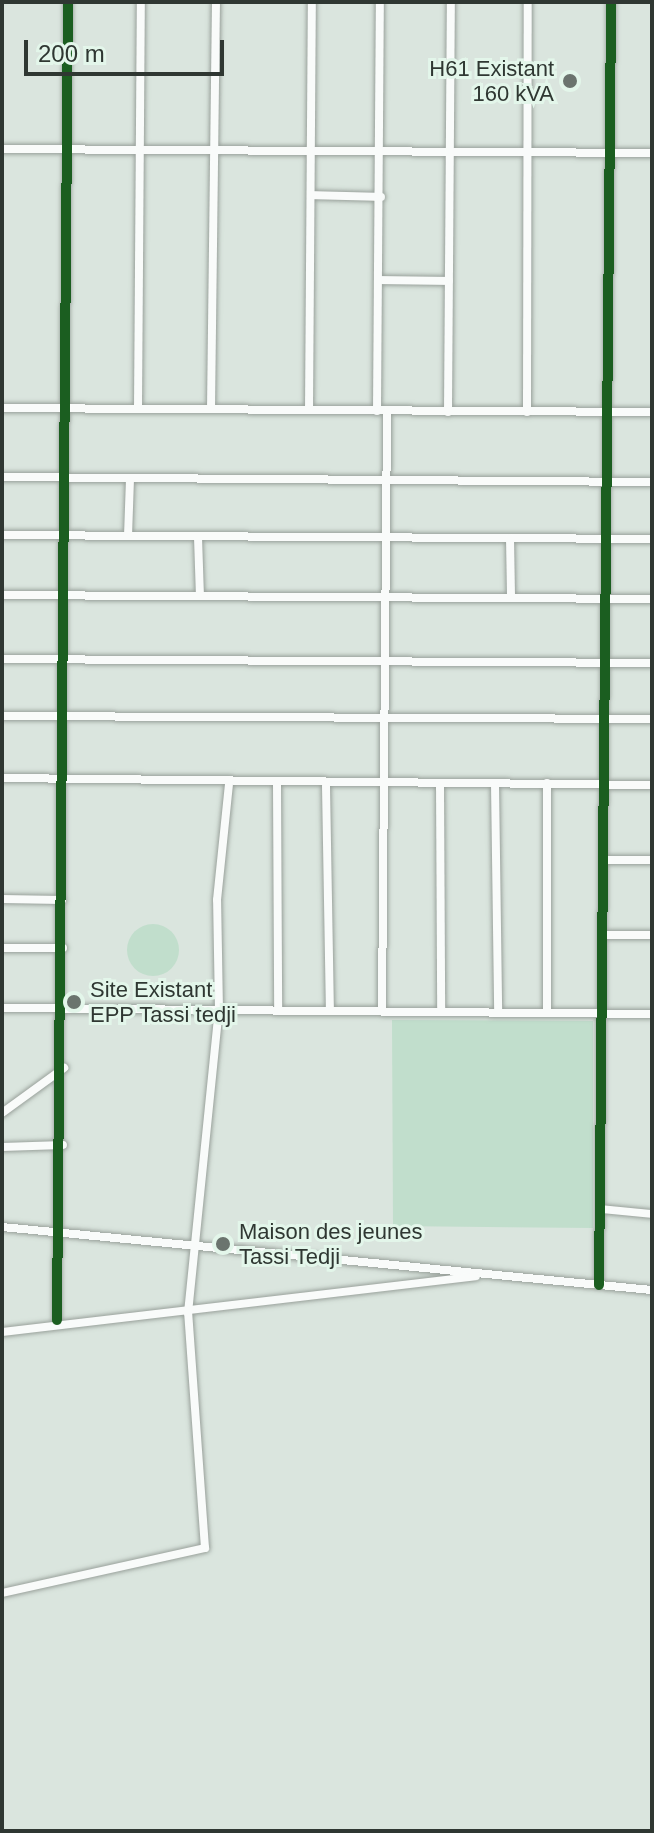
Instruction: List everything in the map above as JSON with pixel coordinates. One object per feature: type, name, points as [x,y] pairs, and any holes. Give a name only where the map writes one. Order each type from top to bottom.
[{"type":"street","points":[[57,1320],[64,1068],[62,780],[68,2]]},
{"type":"street","points":[[138,409],[141,2]]},
{"type":"street","points":[[211,409],[216,2]]},
{"type":"street","points":[[309,410],[312,2]]},
{"type":"street","points":[[380,2],[380,280],[386,481],[382,1011]]},
{"type":"street","points":[[448,412],[451,2]]},
{"type":"street","points":[[527,412],[528,2]]},
{"type":"street","points":[[599,1285],[605,935],[611,2]]},
{"type":"street","points":[[2,149],[652,153]]},
{"type":"street","points":[[311,195],[381,197]]},
{"type":"street","points":[[380,280],[449,281]]},
{"type":"street","points":[[2,408],[652,412]]},
{"type":"street","points":[[2,477],[652,482]]},
{"type":"street","points":[[128,536],[130,480]]},
{"type":"street","points":[[2,535],[652,539]]},
{"type":"street","points":[[198,537],[200,596]]},
{"type":"street","points":[[510,538],[511,598]]},
{"type":"street","points":[[2,595],[652,599]]},
{"type":"street","points":[[2,659],[652,663]]},
{"type":"street","points":[[2,716],[652,719]]},
{"type":"street","points":[[2,778],[326,786],[652,785]]},
{"type":"street","points":[[547,783],[547,1013]]},
{"type":"street","points":[[2,1593],[205,1548],[188,1313],[199,1247],[219,1010],[217,912],[229,784]]},
{"type":"street","points":[[440,784],[441,1012]]},
{"type":"street","points":[[495,784],[498,1013]]},
{"type":"street","points":[[277,785],[278,1010]]},
{"type":"street","points":[[326,786],[330,1011]]},
{"type":"street","points":[[605,860],[652,860]]},
{"type":"street","points":[[2,899],[62,900]]},
{"type":"street","points":[[605,935],[652,935]]},
{"type":"street","points":[[2,948],[63,948]]},
{"type":"street","points":[[2,1008],[652,1014]]},
{"type":"street","points":[[2,1113],[64,1068]]},
{"type":"street","points":[[2,1147],[63,1145]]},
{"type":"street","points":[[601,1209],[652,1214]]},
{"type":"street","points":[[2,1227],[652,1290]]},
{"type":"street","points":[[2,1332],[57,1320],[188,1313],[496,1274]]},
{"type":"green space","points":[[153,924],[172,931],[179,950],[172,969],[153,976],[134,969],[127,950],[134,931]]},
{"type":"green space","points":[[392,1020],[593,1021],[593,1228],[393,1226]]},
{"type":"cycle path","points":[[57,1320],[68,2]]},
{"type":"cycle path","points":[[599,1285],[611,2]]},
{"type":"place","name":"H61 Existant 160 kVA","points":[[570,81]]},
{"type":"place","name":"Site Existant EPP Tassi tedji","points":[[74,1002]]},
{"type":"place","name":"Maison des jeunes Tassi Tedji","points":[[223,1244]]}]
